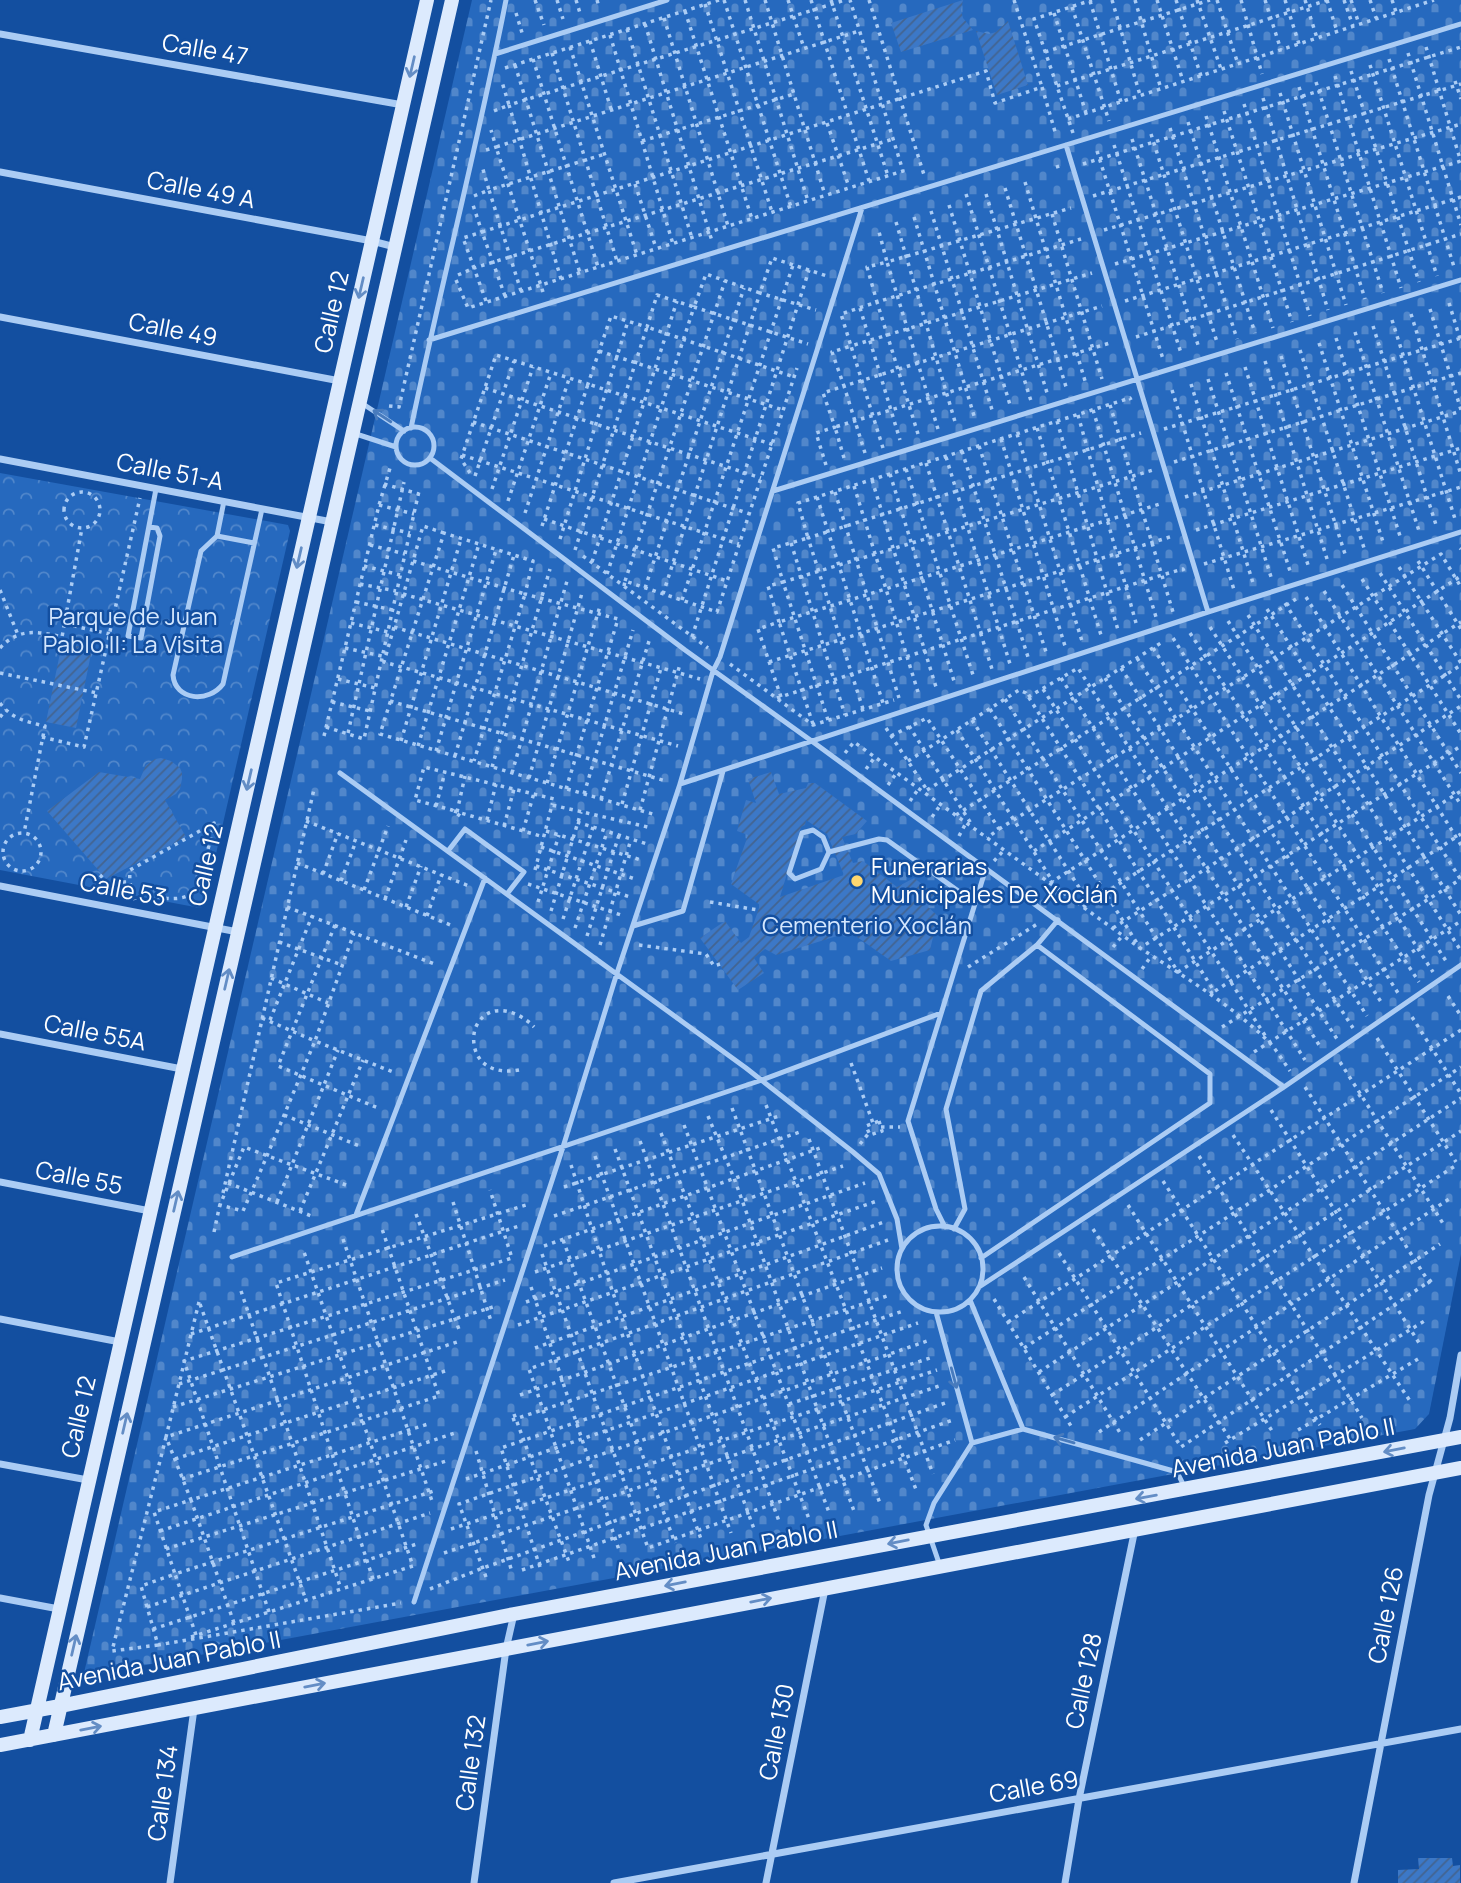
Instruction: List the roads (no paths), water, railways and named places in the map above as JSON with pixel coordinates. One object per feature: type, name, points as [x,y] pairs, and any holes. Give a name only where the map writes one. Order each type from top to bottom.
[{"type":"street","name":"Calle 12","points":[[30,1740],[427,0]]},
{"type":"street","name":"Calle 12","points":[[54,1735],[452,0]]},
{"type":"street","name":"Calle 47","points":[[0,34],[403,105]]},
{"type":"street","name":"Calle 49 A","points":[[0,172],[395,247]]},
{"type":"street","name":"Calle 49","points":[[0,317],[340,381]]},
{"type":"street","name":"Calle 51-A","points":[[0,459],[332,522]]},
{"type":"street","name":"Calle 53","points":[[0,886],[238,932]]},
{"type":"street","name":"Calle 55A","points":[[0,1034],[182,1069]]},
{"type":"street","name":"Calle 55","points":[[0,1182],[150,1211]]},
{"type":"street","points":[[139,1256],[163,1259]]},
{"type":"street","points":[[0,1319],[120,1342]]},
{"type":"street","name":"Calle 126","points":[[1354,1883],[1429,1495],[1450,1418],[1461,1355]]},
{"type":"street","name":"Avenida Juan Pablo II","points":[[0,1717],[514,1614],[1461,1437]]},
{"type":"street","points":[[0,1464],[88,1480]]},
{"type":"street","name":"Avenida Juan Pablo II","points":[[0,1745],[1461,1468]]},
{"type":"street","name":"Calle 128","points":[[1065,1883],[1079,1799],[1135,1528]]},
{"type":"street","name":"Calle 130","points":[[766,1883],[826,1588]]},
{"type":"street","points":[[0,1598],[59,1609]]},
{"type":"street","name":"Calle 132","points":[[474,1883],[506,1649],[514,1614]]},
{"type":"street","name":"Calle 134","points":[[170,1883],[194,1709]]},
{"type":"street","name":"Calle 69","points":[[614,1883],[1461,1730]]},
{"type":"lane","points":[[411,428],[506,0]]},
{"type":"lane","points":[[495,54],[667,0]]},
{"type":"lane","points":[[429,340],[1461,24]]},
{"type":"lane","points":[[1063,146],[1139,380],[1208,612]]},
{"type":"lane","points":[[414,1602],[680,784],[713,671],[720,657],[774,491],[862,208]]},
{"type":"lane","points":[[774,491],[1461,280]]},
{"type":"lane","points":[[360,402],[404,431]]},
{"type":"lane","points":[[411,428],[424,430],[432,440],[433,453],[420,465],[408,464],[399,457],[396,447],[400,435],[411,428]]},
{"type":"lane","points":[[353,433],[396,447]]},
{"type":"lane","points":[[430,458],[713,671],[1284,1087]]},
{"type":"lane","points":[[149,527],[157,528],[160,536],[141,638],[128,636],[156,489]]},
{"type":"lane","points":[[223,501],[217,536],[201,551],[173,675],[178,690],[193,697],[210,695],[218,691],[223,684],[262,509]]},
{"type":"lane","points":[[680,784],[1459,529]]},
{"type":"lane","points":[[217,536],[254,543]]},
{"type":"lane","points":[[633,926],[683,911],[723,772]]},
{"type":"lane","points":[[340,773],[762,1080],[879,1174],[897,1219],[902,1249]]},
{"type":"lane","points":[[448,851],[465,829],[524,872],[508,894]]},
{"type":"lane","points":[[829,852],[823,837],[813,830],[802,833],[789,873],[795,879],[821,869],[829,852],[864,842],[887,840],[975,903]]},
{"type":"lane","points":[[945,1227],[936,1209],[908,1121],[986,868]]},
{"type":"lane","points":[[356,1215],[485,878]]},
{"type":"lane","points":[[954,1229],[965,1209],[946,1109],[981,991],[1037,946],[1058,920]]},
{"type":"lane","points":[[981,1258],[1210,1103],[1210,1074],[1037,946]]},
{"type":"lane","points":[[979,1287],[1284,1087],[1461,965]]},
{"type":"lane","points":[[232,1257],[762,1080],[941,1013]]},
{"type":"lane","points":[[935,1227],[954,1229],[973,1242],[981,1258],[982,1276],[979,1287],[960,1308],[936,1312],[922,1308],[910,1301],[897,1276],[897,1262],[902,1249],[922,1230],[935,1227]]},
{"type":"lane","points":[[970,1300],[1023,1429]]},
{"type":"lane","points":[[936,1312],[972,1443]]},
{"type":"lane","points":[[940,1566],[926,1525],[934,1503],[972,1443],[1023,1429],[1177,1472],[1186,1490]]},
{"type":"place","name":"Funerarias Municipales De Xoclán","points":[[857,881]]},
{"type":"park label","name":"Parque de Juan Pablo II: La Visita","points":[[133,631]]},
{"type":"park label","name":"Cementerio Xoclán","points":[[867,926]]}]
